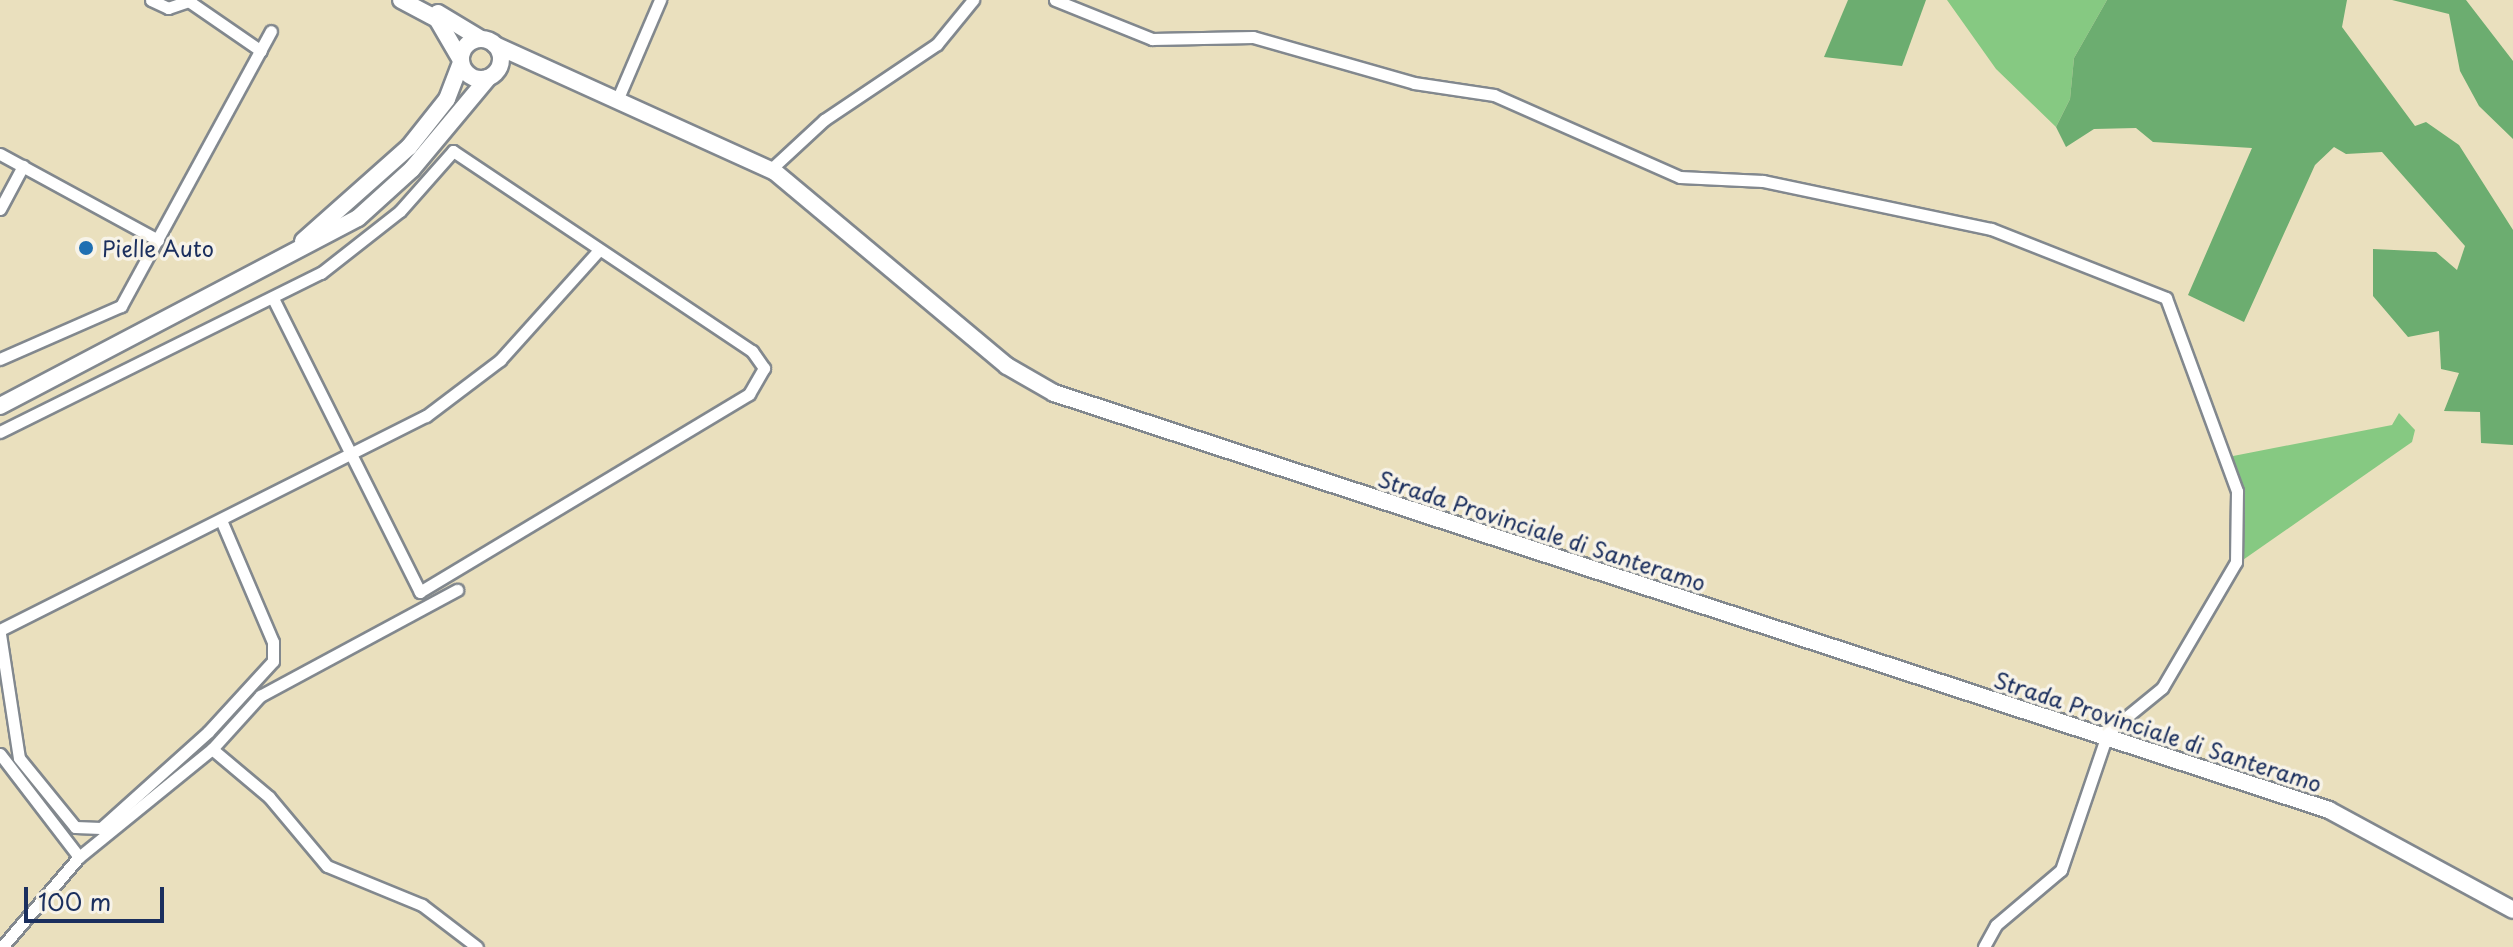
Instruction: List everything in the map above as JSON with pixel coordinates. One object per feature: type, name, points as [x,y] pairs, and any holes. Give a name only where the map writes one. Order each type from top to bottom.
[{"type":"main road","points":[[401,0],[437,19],[471,77],[490,77],[539,68],[614,97]]},
{"type":"main road","points":[[410,0],[488,42],[614,97]]},
{"type":"main road","points":[[281,261],[409,147],[447,99],[469,43],[488,42]]},
{"type":"main road","points":[[0,406],[48,377],[281,261],[380,200],[500,64],[488,42]]},
{"type":"main road","name":"Strada Provinciale di Santeramo","points":[[614,97],[770,170],[1007,366],[1054,393],[2345,816],[2513,910]]},
{"type":"main road","points":[[0,393],[48,377]]},
{"type":"street","points":[[151,0],[168,8],[191,1],[261,51]]},
{"type":"street","points":[[614,97],[660,0]]},
{"type":"street","points":[[770,170],[824,120],[937,44],[973,0]]},
{"type":"street","points":[[1055,0],[1152,39],[1253,37],[1414,83],[1494,95],[1680,177],[1763,181],[1991,229],[2166,298],[2235,485],[2241,528],[2233,569],[2174,672],[2106,736],[2061,870],[1996,925],[1984,947]]},
{"type":"street","points":[[3,360],[121,306],[271,31]]},
{"type":"street","points":[[0,432],[273,298],[363,245],[453,151],[761,359],[757,385],[420,592],[273,298]]},
{"type":"street","points":[[0,154],[158,240]]},
{"type":"street","points":[[0,209],[23,166]]},
{"type":"street","points":[[221,520],[273,642],[270,667],[132,801],[101,828],[83,830],[19,758],[0,632],[221,520],[352,457],[426,416],[500,360],[599,250]]},
{"type":"street","points":[[2,947],[79,857],[212,749],[281,681],[457,590]]},
{"type":"street","points":[[270,667],[281,681]]},
{"type":"street","points":[[212,749],[269,797],[327,866],[422,905],[477,947]]},
{"type":"street","points":[[0,754],[79,857]]},
{"type":"green space","points":[[1848,0],[1926,0],[1902,66],[1824,57]]},
{"type":"green space","points":[[1947,0],[2107,0],[2074,58],[2070,99],[2056,127],[1996,69]]},
{"type":"green space","points":[[2107,0],[2347,0],[2342,27],[2415,126],[2426,122],[2459,145],[2513,230],[2513,445],[2481,443],[2480,412],[2444,411],[2459,373],[2441,369],[2439,331],[2408,337],[2373,296],[2373,249],[2436,252],[2457,270],[2465,246],[2382,152],[2346,154],[2334,147],[2315,165],[2244,322],[2188,295],[2252,148],[2153,142],[2136,128],[2094,129],[2066,147],[2056,127],[2070,99],[2074,58]]},
{"type":"green space","points":[[2392,0],[2466,0],[2513,61],[2513,139],[2479,106],[2460,71],[2449,14]]},
{"type":"green space","points":[[2399,413],[2415,430],[2412,442],[2240,562],[2243,502],[2228,457],[2392,425]]},
{"type":"place","name":"Pielle Auto","points":[[86,248]]}]
